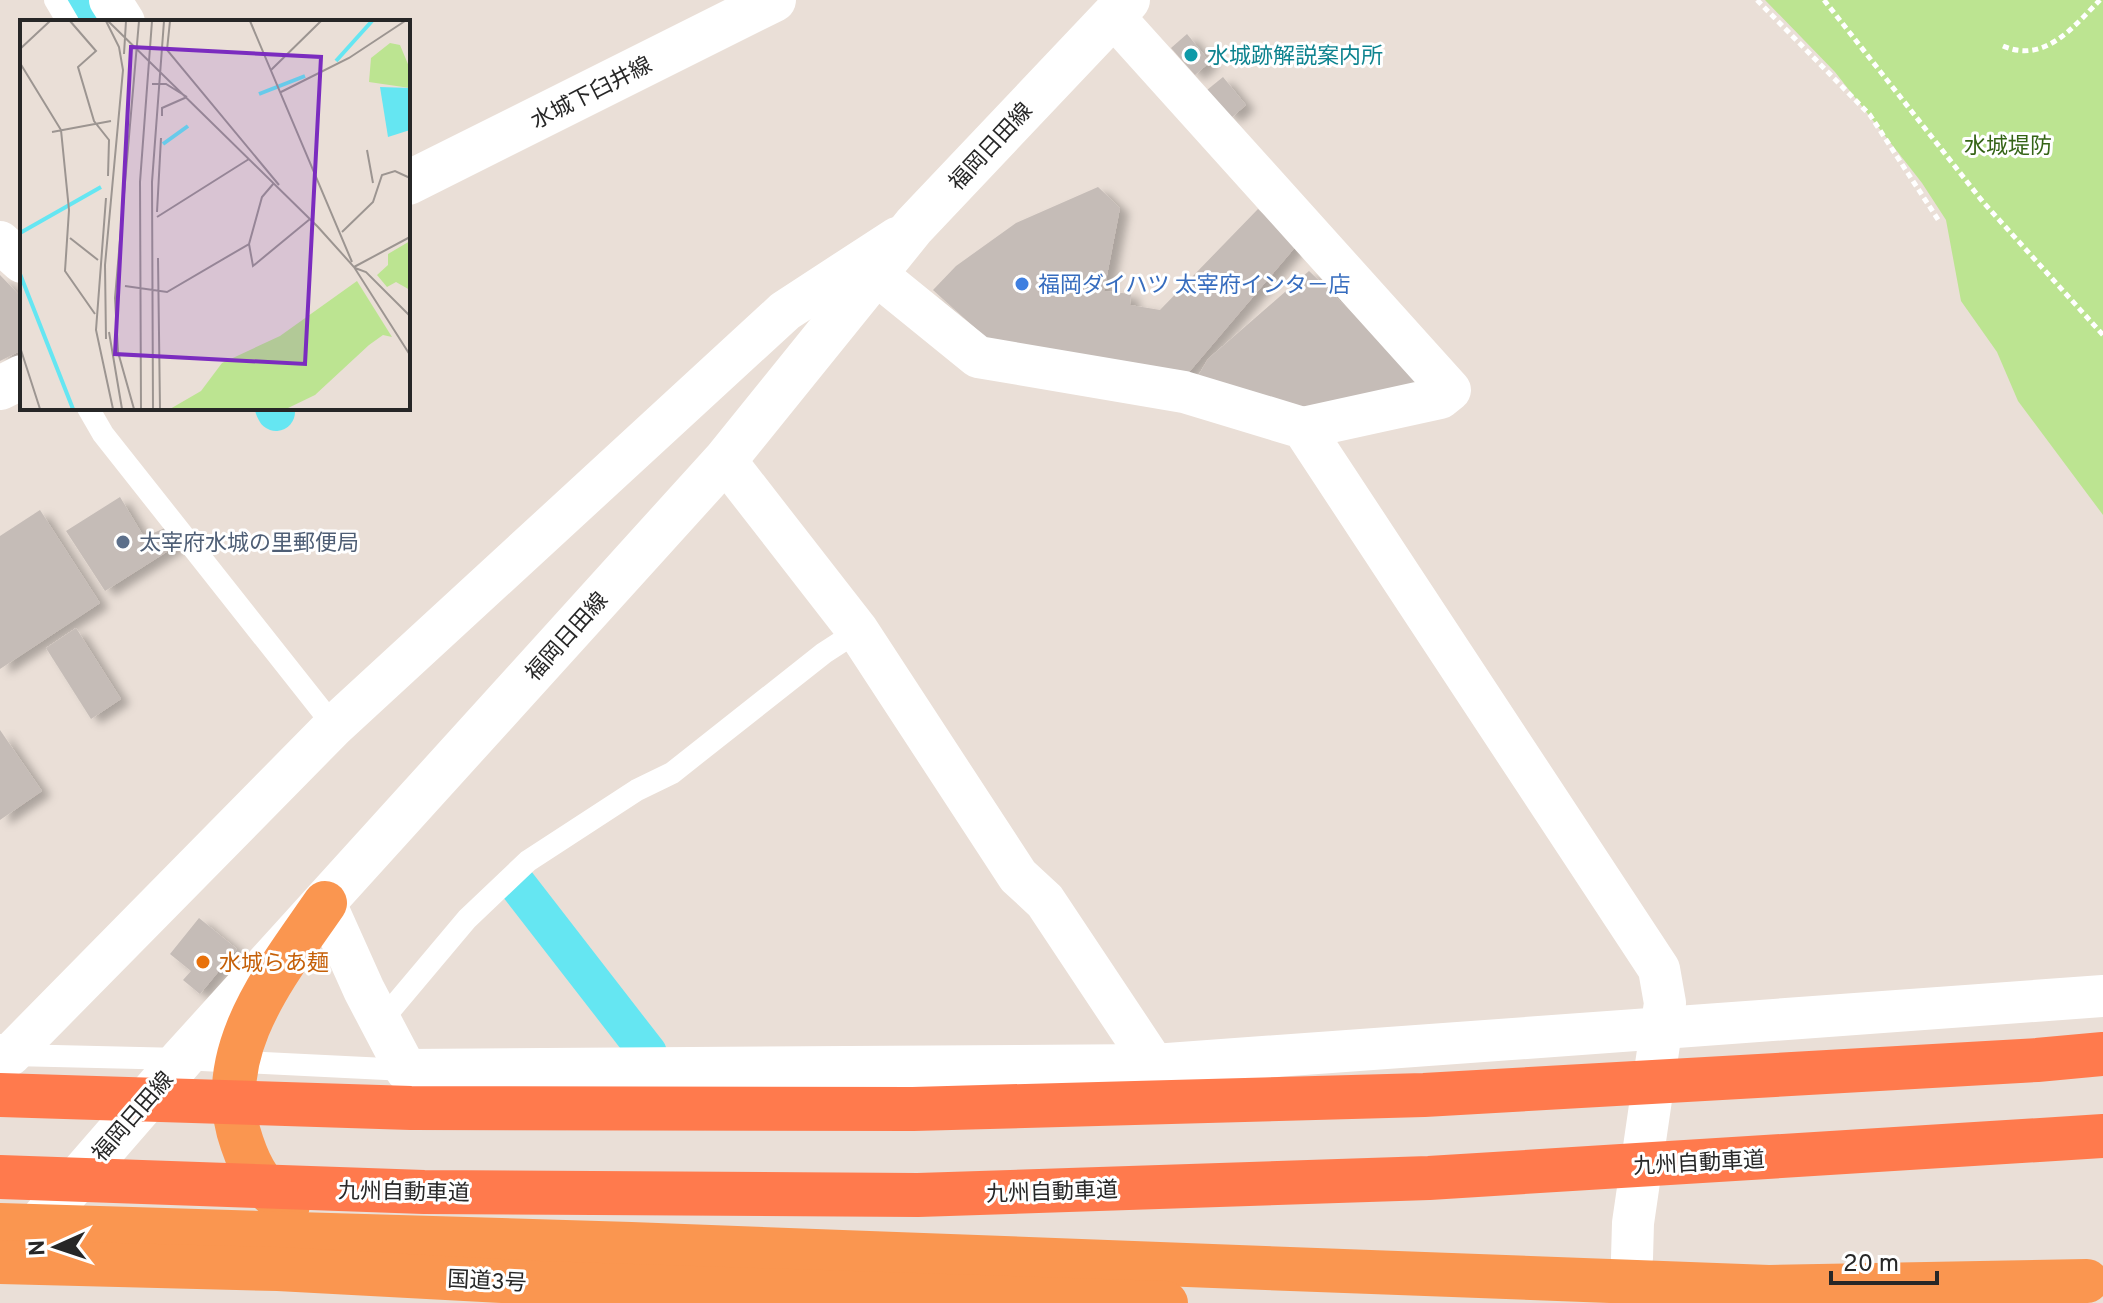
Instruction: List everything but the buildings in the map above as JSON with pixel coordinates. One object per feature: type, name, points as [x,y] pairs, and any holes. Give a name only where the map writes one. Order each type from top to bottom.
[{"type":"highway","points":[[325,903],[267,989],[251,1021],[236,1062],[233,1092],[238,1132],[250,1166],[270,1195],[304,1214],[379,1237]]},
{"type":"highway","points":[[3,1068],[411,1108],[913,1109],[1424,1095],[2103,1054]]},
{"type":"highway","name":"九州自動車道","points":[[0,1177],[424,1192],[918,1195],[1429,1178],[2103,1136]]},
{"type":"highway","points":[[18,1226],[1123,1262],[1769,1287],[2095,1279]]},
{"type":"highway","name":"国道3号","points":[[0,1265],[278,1269],[539,1283],[1166,1303]]},
{"type":"highway","points":[[1979,1303],[2095,1279]]},
{"type":"main road","name":"水城下臼井線","points":[[410,182],[774,0]]},
{"type":"main road","name":"福岡日田線","points":[[0,1265],[18,1226],[182,1059],[325,903],[725,460],[914,226],[1120,8]]},
{"type":"main road","points":[[0,388],[20,378]]},
{"type":"street","points":[[110,0],[123,20]]},
{"type":"street","points":[[877,275],[978,357],[1184,392],[1303,428],[1440,398],[1450,390],[1120,8]]},
{"type":"street","points":[[3,1068],[334,726],[785,311],[914,226]]},
{"type":"street","points":[[0,242],[20,260]]},
{"type":"street","points":[[1303,428],[1659,969],[1665,1003],[1633,1223],[1632,1258]]},
{"type":"street","points":[[725,460],[858,631],[1018,876],[1045,901],[1154,1065]]},
{"type":"street","points":[[325,903],[364,990],[406,1070],[1154,1065],[2103,996]]},
{"type":"lane","points":[[55,0],[67,20]]},
{"type":"lane","points":[[89,410],[103,434],[334,726]]},
{"type":"lane","points":[[382,1020],[467,919],[528,861],[637,790],[672,773],[824,653],[858,631]]},
{"type":"lane","points":[[3,1068],[182,1059],[406,1070]]},
{"type":"path","points":[[1757,0],[1870,115],[1939,221]]},
{"type":"path","points":[[1824,0],[1983,202],[2103,335]]},
{"type":"path","points":[[2003,46],[2016,51],[2036,50],[2059,40],[2100,0]]},
{"type":"green space","name":"水城堤防","points":[[1765,0],[2103,0],[2103,515],[2018,401],[1997,352],[1961,301],[1946,220],[1922,183],[1835,72]]},
{"type":"waterway","points":[[82,0],[94,20]]},
{"type":"waterway","points":[[517,884],[648,1053]]},
{"type":"place","name":"水城跡解説案内所","points":[[1191,55]]},
{"type":"place","name":"福岡ダイハツ 太宰府インタ－店","points":[[1022,284]]},
{"type":"place","name":"太宰府水城の里郵便局","points":[[123,542]]},
{"type":"place","name":"水城らあ麺","points":[[203,962]]}]
